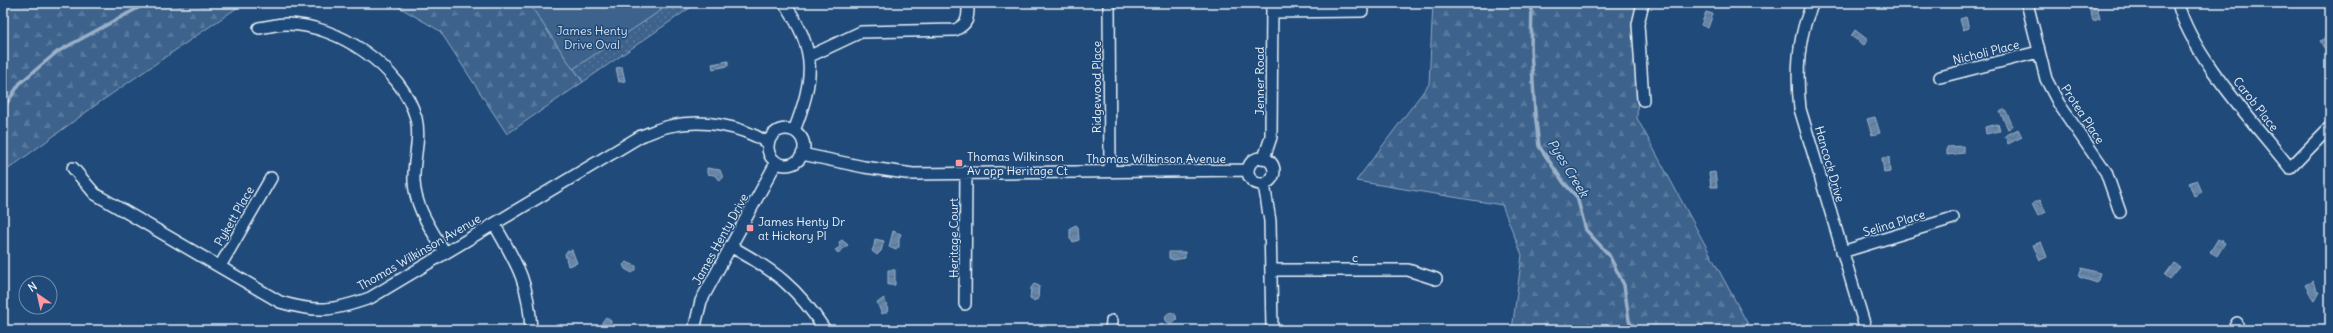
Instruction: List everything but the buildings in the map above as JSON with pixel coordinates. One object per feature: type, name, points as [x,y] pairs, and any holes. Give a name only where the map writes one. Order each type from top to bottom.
[{"type":"street","points":[[784,3],[802,33],[810,56],[810,80],[805,102],[794,131]]},
{"type":"street","points":[[810,56],[861,32],[955,30],[964,25],[968,18],[968,3]]},
{"type":"street","name":"Ridgewood Place","points":[[1109,3],[1110,171]]},
{"type":"street","points":[[1643,3],[1638,24],[1643,100]]},
{"type":"street","name":"Hancock Drive","points":[[1813,3],[1803,29],[1798,57],[1797,82],[1800,109],[1866,330]]},
{"type":"street","name":"Protea Place","points":[[2027,3],[2038,52],[2046,79],[2058,104],[2106,172],[2120,212]]},
{"type":"street","name":"Carob Place","points":[[2178,3],[2188,31],[2201,53],[2290,168],[2330,127]]},
{"type":"street","points":[[1272,8],[1362,12]]},
{"type":"street","name":"Jenner Road","points":[[1264,158],[1271,137],[1272,8]]},
{"type":"street","points":[[259,28],[286,24],[318,29],[353,42],[396,81],[416,118],[418,136],[414,180],[416,198],[445,253]]},
{"type":"street","name":"Nicholi Place","points":[[1940,77],[2038,52]]},
{"type":"street","name":"Thomas Wilkinson Avenue","points":[[73,168],[95,194],[280,302],[305,309],[325,310],[348,306],[370,298],[641,136],[669,126],[696,123],[732,127],[760,138],[768,143]]},
{"type":"street","points":[[783,129],[794,131],[802,138],[802,154],[794,163],[782,165],[776,163],[769,154],[768,143],[773,134],[778,130],[783,129]]},
{"type":"street","name":"Thomas Wilkinson Avenue","points":[[802,154],[864,167],[913,174],[966,172],[1247,170]]},
{"type":"street","points":[[1264,158],[1271,162],[1274,171],[1271,179],[1264,184],[1252,181],[1247,170],[1251,162],[1264,158]]},
{"type":"street","name":"James Henty Drive","points":[[694,330],[701,301],[776,163]]},
{"type":"street","name":"Heritage Court","points":[[965,304],[966,172]]},
{"type":"street","name":"Pykett Place","points":[[220,266],[271,178]]},
{"type":"street","points":[[1264,184],[1270,221],[1272,330]]},
{"type":"street","name":"Selina Place","points":[[1842,252],[1953,218]]},
{"type":"street","points":[[494,224],[521,272],[530,307],[531,330]]},
{"type":"street","points":[[730,246],[780,276],[802,299],[825,330]]},
{"type":"street","name":"c","points":[[1272,270],[1408,270],[1436,279]]},
{"type":"green space","points":[[3,3],[244,3],[100,102],[3,173]]},
{"type":"green space","points":[[392,3],[530,3],[583,82],[507,134],[440,31]]},
{"type":"green space","name":"James Henty Drive Oval","points":[[529,3],[672,3],[573,69]]},
{"type":"green space","name":"James Henty Drive Oval","points":[[530,3],[697,3],[583,82]]},
{"type":"green space","points":[[1433,3],[1641,3],[1637,118],[1751,330],[1512,330],[1522,255],[1502,205],[1356,181],[1429,84]]},
{"type":"water","points":[[2088,3],[2096,3],[2100,19],[2093,21]]},
{"type":"water","points":[[1706,12],[1713,14],[1708,28],[1701,25]]},
{"type":"water","points":[[1966,17],[1969,28],[1963,30],[1960,19]]},
{"type":"water","points":[[1855,30],[1868,40],[1864,45],[1851,36]]},
{"type":"water","points":[[2330,36],[2330,44],[2324,48],[2320,41]]},
{"type":"water","points":[[728,61],[728,66],[713,69],[712,64]]},
{"type":"water","points":[[622,67],[625,81],[619,82],[616,68]]},
{"type":"water","points":[[2005,109],[2013,126],[2008,129],[2000,112]]},
{"type":"water","points":[[1875,117],[1880,133],[1872,135],[1867,119]]},
{"type":"water","points":[[1998,124],[2000,131],[1986,134],[1985,127]]},
{"type":"water","points":[[2018,129],[2022,137],[2008,144],[2005,136]]},
{"type":"water","points":[[1963,146],[1964,153],[1947,155],[1947,147]]},
{"type":"water","points":[[1889,157],[1890,172],[1884,173],[1882,158]]},
{"type":"water","points":[[707,168],[720,170],[723,178],[720,180],[714,175],[707,174]]},
{"type":"water","points":[[1715,172],[1717,187],[1711,187],[1709,173]]},
{"type":"water","points":[[2197,180],[2202,192],[2194,196],[2189,183]]},
{"type":"water","points":[[2040,200],[2046,212],[2038,216],[2032,204]]},
{"type":"water","points":[[1076,225],[1078,227],[1079,240],[1073,242],[1070,239],[1070,228]]},
{"type":"water","points":[[893,231],[901,234],[899,239],[899,247],[896,250],[889,247]]},
{"type":"water","points":[[875,239],[884,241],[881,251],[877,255],[872,251]]},
{"type":"water","points":[[2218,239],[2225,243],[2217,256],[2210,252]]},
{"type":"water","points":[[842,240],[848,245],[838,253],[835,250],[840,247],[839,242]]},
{"type":"water","points":[[2041,242],[2047,257],[2040,260],[2033,245]]},
{"type":"water","points":[[572,250],[577,263],[568,266],[565,254],[567,251]]},
{"type":"water","points":[[1169,252],[1185,252],[1185,258],[1173,260],[1169,258]]},
{"type":"water","points":[[626,262],[636,266],[636,270],[632,273],[625,269],[623,265]]},
{"type":"water","points":[[2174,263],[2180,267],[2170,279],[2165,275]]},
{"type":"water","points":[[2082,268],[2100,273],[2097,283],[2079,277]]},
{"type":"water","points":[[888,270],[895,270],[895,285],[888,285]]},
{"type":"water","points":[[2313,281],[2316,291],[2319,292],[2314,301],[2305,285]]},
{"type":"water","points":[[1034,284],[1039,286],[1038,299],[1033,301],[1030,299],[1031,288]]},
{"type":"water","points":[[884,298],[888,309],[887,312],[882,314],[877,303]]},
{"type":"water","points":[[1169,313],[1173,313],[1175,314],[1175,322],[1169,323],[1166,320],[1166,316]]},
{"type":"water","points":[[606,317],[611,321],[610,330],[603,330],[602,322]]},
{"type":"waterway","points":[[3,109],[20,83],[57,52],[147,3]]},
{"type":"waterway","name":"Pyes Creek","points":[[1532,3],[1531,50],[1535,113],[1539,146],[1564,183],[1577,197],[1586,230],[1609,255],[1624,285],[1629,320],[1633,330]]},
{"type":"place","name":"Thomas Wilkinson Av opp Heritage Ct","points":[[959,163]]},
{"type":"place","name":"James Henty Dr at Hickory Pl","points":[[750,228]]}]
